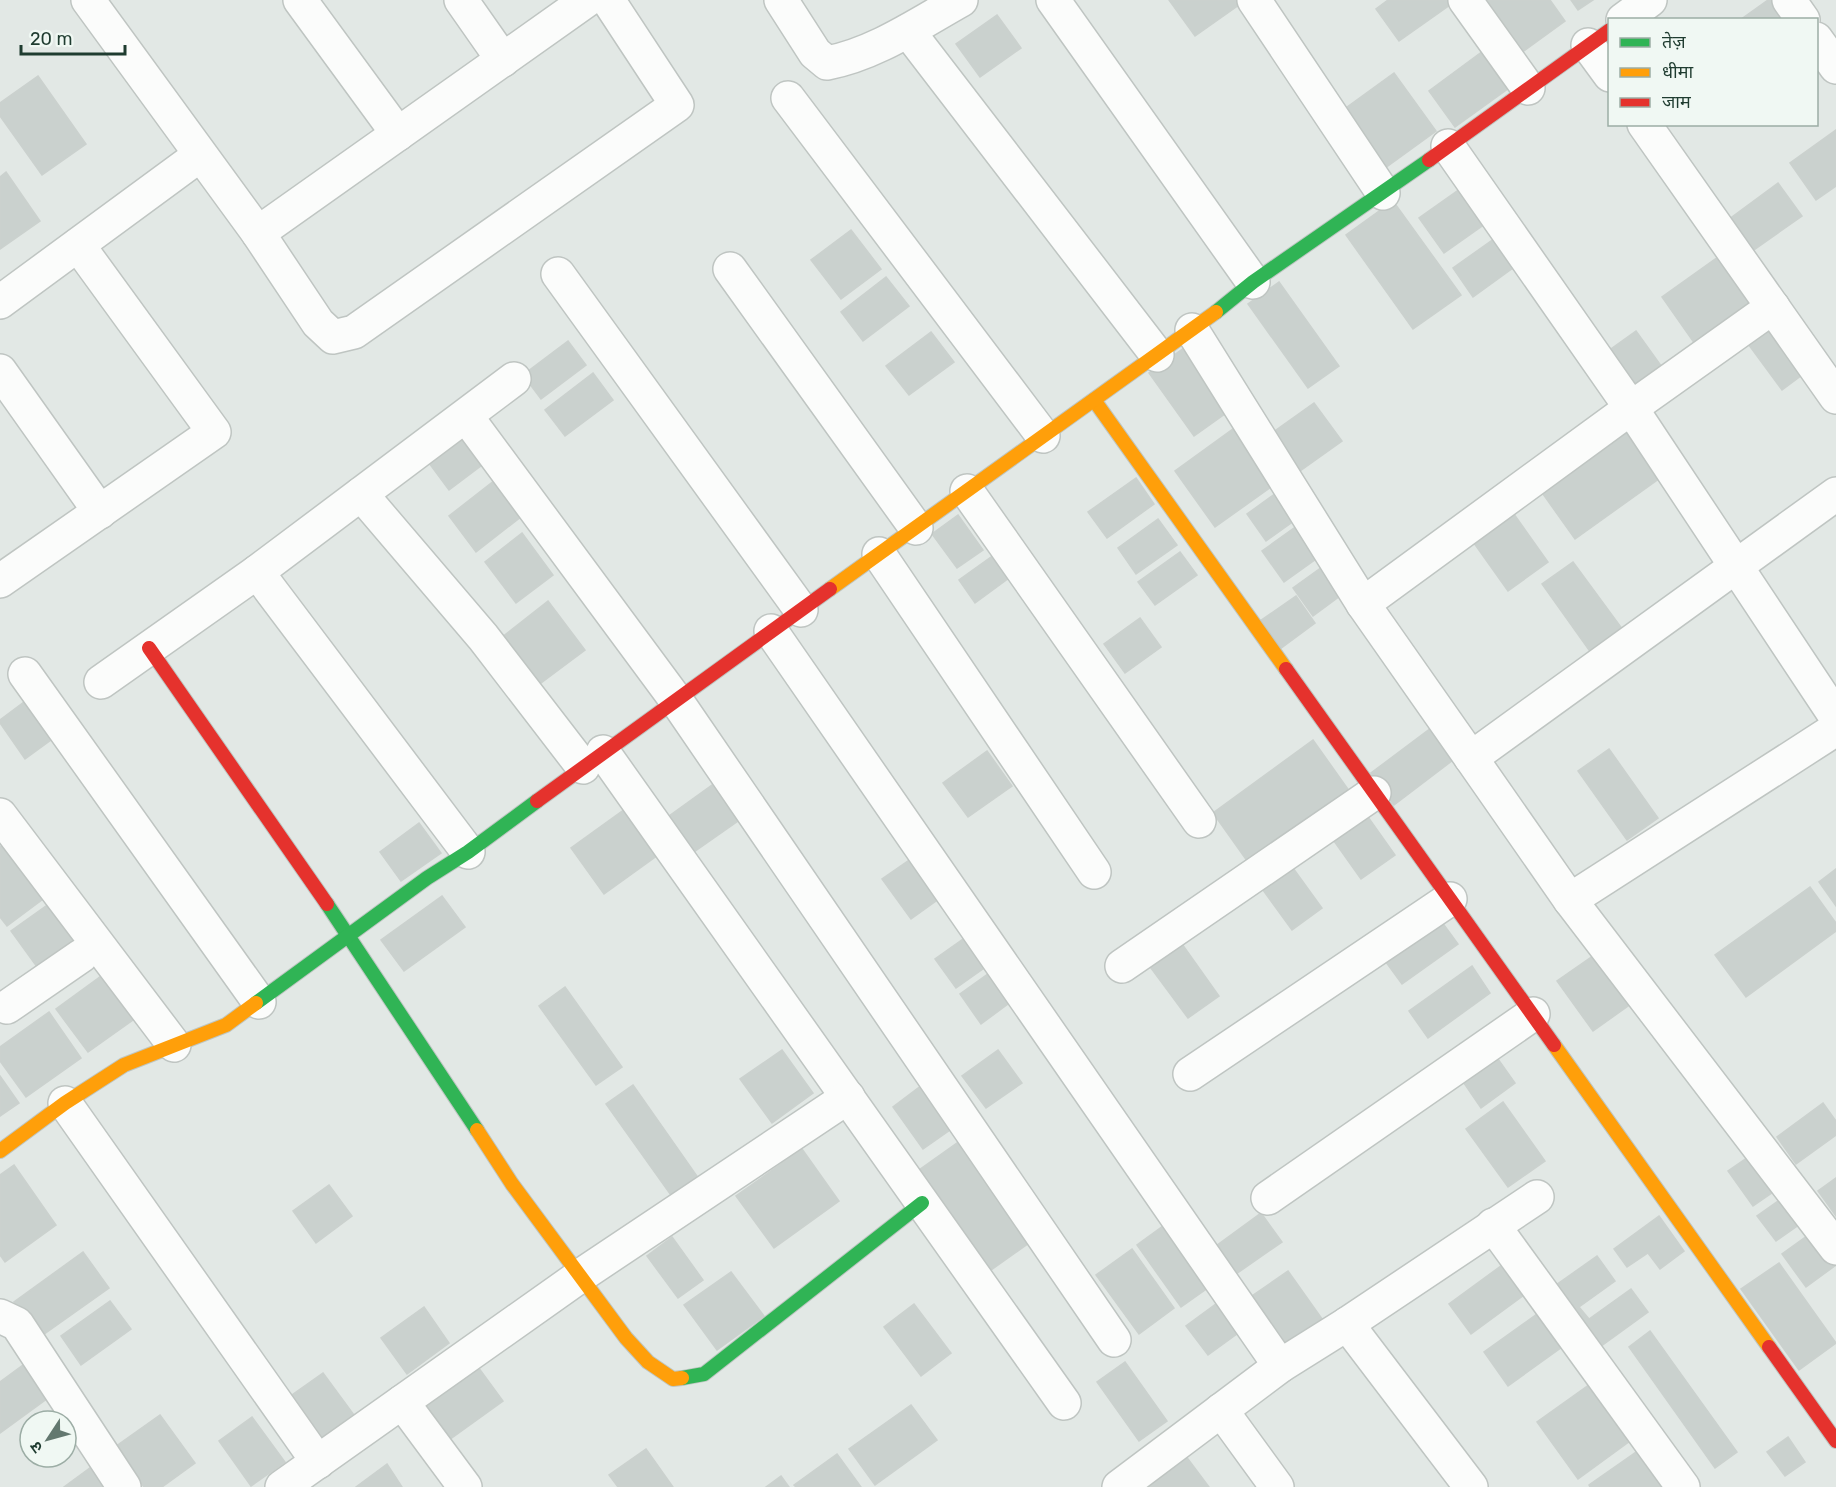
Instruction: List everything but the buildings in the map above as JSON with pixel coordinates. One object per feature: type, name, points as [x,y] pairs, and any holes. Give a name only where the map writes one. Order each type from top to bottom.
[{"type":"street","points":[[88,0],[258,233],[318,323],[333,337],[354,332],[677,105],[608,0]]},
{"type":"street","points":[[300,0],[398,134]]},
{"type":"street","points":[[461,0],[503,60]]},
{"type":"street","points":[[258,233],[587,0]]},
{"type":"street","points":[[781,0],[815,53],[827,63],[842,60],[908,31],[948,3]]},
{"type":"street","points":[[1053,0],[1253,282]]},
{"type":"street","points":[[1254,0],[1383,193]]},
{"type":"street","points":[[1465,0],[1528,88]]},
{"type":"street","points":[[1626,18],[1650,0]]},
{"type":"street","points":[[1789,0],[1802,18]]},
{"type":"street","points":[[908,31],[1157,355]]},
{"type":"street","points":[[0,1151],[65,1102],[124,1065],[226,1025],[427,878],[468,852],[593,759],[1192,330],[1253,282],[1383,193],[1599,37],[1608,68]]},
{"type":"street","points":[[1818,42],[1836,67]]},
{"type":"street","points":[[788,98],[1043,436]]},
{"type":"street","points":[[1645,126],[1836,397]]},
{"type":"street","points":[[1448,146],[1631,408],[1836,717]]},
{"type":"street","points":[[0,302],[200,155]]},
{"type":"street","points":[[0,581],[214,432],[78,245]]},
{"type":"street","points":[[730,269],[916,528]]},
{"type":"street","points":[[558,274],[801,610]]},
{"type":"street","points":[[1363,604],[1773,307]]},
{"type":"street","points":[[1192,330],[1363,604],[1570,900],[1836,1248]]},
{"type":"street","points":[[0,372],[100,512]]},
{"type":"street","points":[[101,682],[257,572],[514,380]]},
{"type":"street","points":[[1094,400],[1836,1441]]},
{"type":"street","points":[[466,416],[676,700],[1114,1340]]},
{"type":"street","points":[[967,491],[1198,821]]},
{"type":"street","points":[[361,494],[483,637],[593,759],[848,1097],[1064,1403]]},
{"type":"street","points":[[1471,758],[1836,494]]},
{"type":"street","points":[[879,554],[1094,872]]},
{"type":"street","points":[[257,572],[468,852]]},
{"type":"street","points":[[771,631],[1280,1366]]},
{"type":"street","points":[[149,648],[349,935],[512,1184],[626,1338],[648,1362],[673,1379],[704,1374],[922,1203]]},
{"type":"street","points":[[26,674],[259,1002]]},
{"type":"street","points":[[1570,900],[1836,729]]},
{"type":"street","points":[[1122,966],[1374,793]]},
{"type":"street","points":[[0,815],[174,1046]]},
{"type":"street","points":[[1190,1074],[1450,899]]},
{"type":"street","points":[[2,1005],[81,956]]},
{"type":"street","points":[[1268,1198],[1533,1014]]},
{"type":"street","points":[[287,1486],[580,1276],[848,1097]]},
{"type":"street","points":[[65,1102],[318,1462]]},
{"type":"street","points":[[1119,1487],[1280,1366],[1537,1197]]},
{"type":"street","points":[[1493,1225],[1683,1487]]},
{"type":"street","points":[[0,1316],[17,1324],[124,1487]]},
{"type":"street","points":[[1347,1324],[1471,1487]]},
{"type":"street","points":[[402,1402],[465,1487]]},
{"type":"street","points":[[1221,1410],[1277,1487]]},
{"type":"traffic: fast","points":[[1216,312],[1253,282],[1429,160]]},
{"type":"traffic: fast","points":[[256,1003],[537,801]]},
{"type":"traffic: fast","points":[[327,904],[477,1130]]},
{"type":"traffic: fast","points":[[682,1378],[704,1374],[922,1203]]},
{"type":"traffic: slow","points":[[830,589],[1216,312]]},
{"type":"traffic: slow","points":[[1094,400],[1286,669]]},
{"type":"traffic: slow","points":[[0,1151],[65,1103],[124,1065],[226,1025],[256,1003]]},
{"type":"traffic: slow","points":[[1554,1045],[1769,1347]]},
{"type":"traffic: slow","points":[[477,1130],[512,1184],[626,1338],[648,1362],[673,1379],[682,1378]]},
{"type":"traffic: jam","points":[[1429,160],[1608,31]]},
{"type":"traffic: jam","points":[[537,801],[830,589]]},
{"type":"traffic: jam","points":[[149,648],[327,904]]},
{"type":"traffic: jam","points":[[1286,669],[1554,1045]]},
{"type":"traffic: jam","points":[[1769,1347],[1836,1441]]}]
